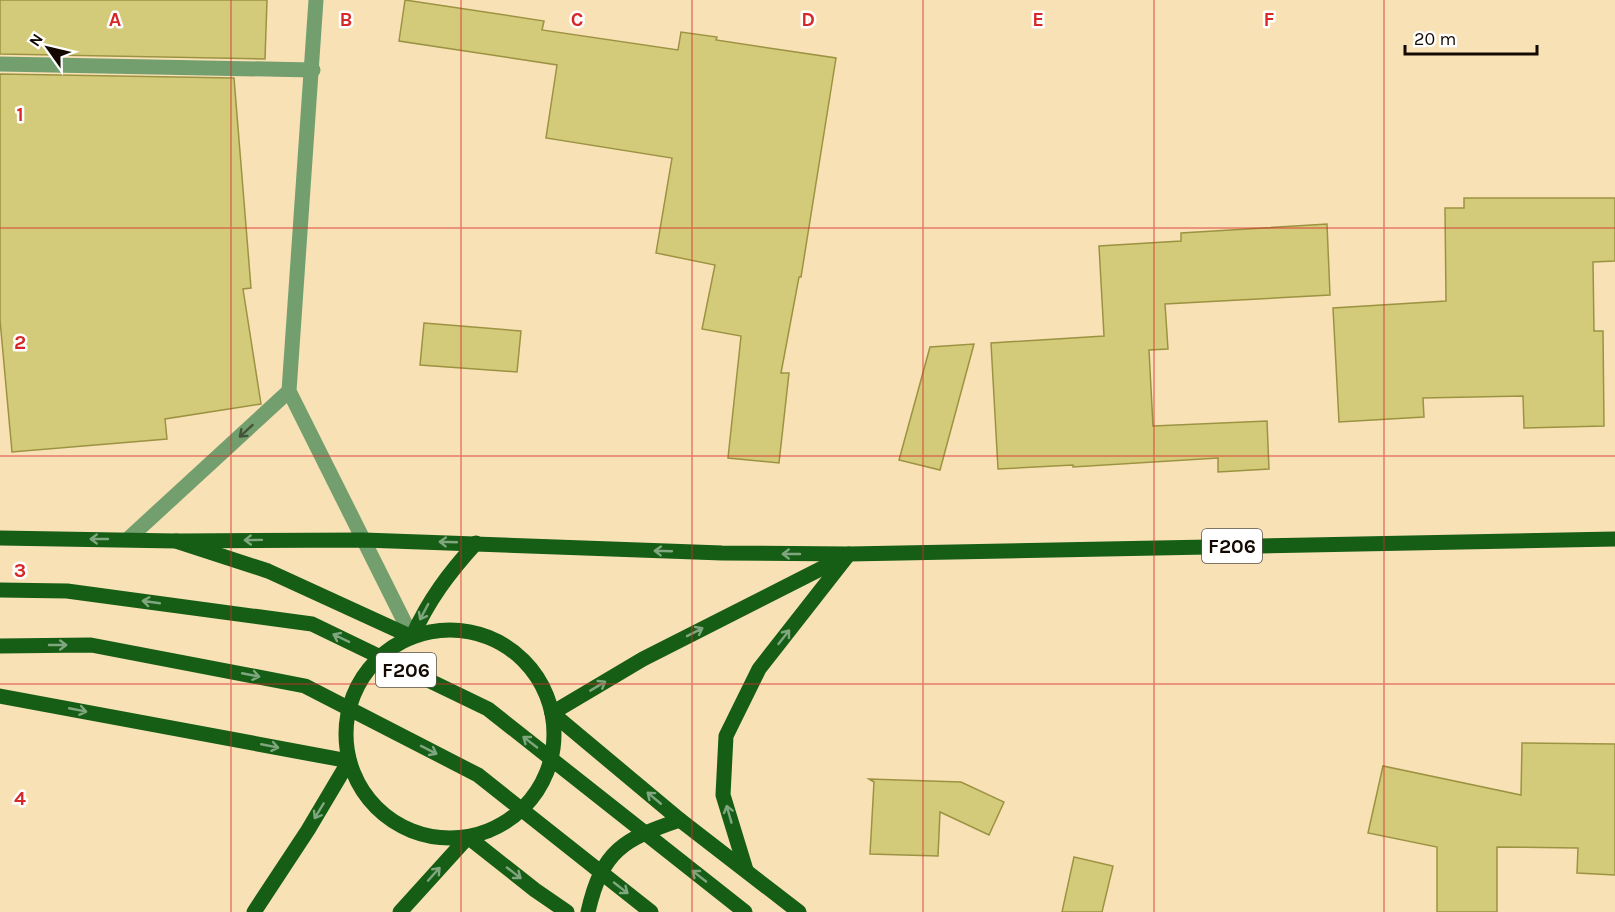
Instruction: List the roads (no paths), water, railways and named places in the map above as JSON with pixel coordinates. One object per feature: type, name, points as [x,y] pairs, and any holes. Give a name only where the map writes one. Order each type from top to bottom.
[{"type":"main road","points":[[0,538],[128,539],[176,542],[268,571],[412,637]]},
{"type":"main road","name":"F206","points":[[176,542],[364,540],[722,553],[849,554],[1615,539]]},
{"type":"main road","points":[[412,637],[424,610],[438,589],[476,543]]},
{"type":"main road","points":[[552,713],[643,659],[849,554]]},
{"type":"main road","points":[[746,870],[723,795],[726,736],[759,669],[849,554]]},
{"type":"main road","name":"F206","points":[[0,590],[67,591],[312,624],[488,709],[745,912]]},
{"type":"main road","points":[[442,629],[472,631],[500,642],[525,660],[543,684],[552,713],[552,755],[536,793],[507,822],[468,837],[429,837],[394,823],[365,796],[349,761],[346,731],[351,701],[365,674],[386,652],[412,637],[442,629]]},
{"type":"main road","name":"F206","points":[[0,646],[91,645],[305,686],[478,775],[651,912]]},
{"type":"main road","points":[[0,696],[349,761]]},
{"type":"main road","points":[[552,713],[680,820],[799,912]]},
{"type":"main road","points":[[254,912],[308,830],[349,761]]},
{"type":"main road","points":[[588,912],[602,870],[621,847],[642,833],[680,820]]},
{"type":"main road","points":[[400,912],[468,837]]},
{"type":"main road","points":[[468,837],[567,912]]},
{"type":"street","points":[[316,0],[313,70],[289,392],[412,637]]},
{"type":"street","points":[[0,64],[313,70]]},
{"type":"street","points":[[128,539],[289,392]]}]
